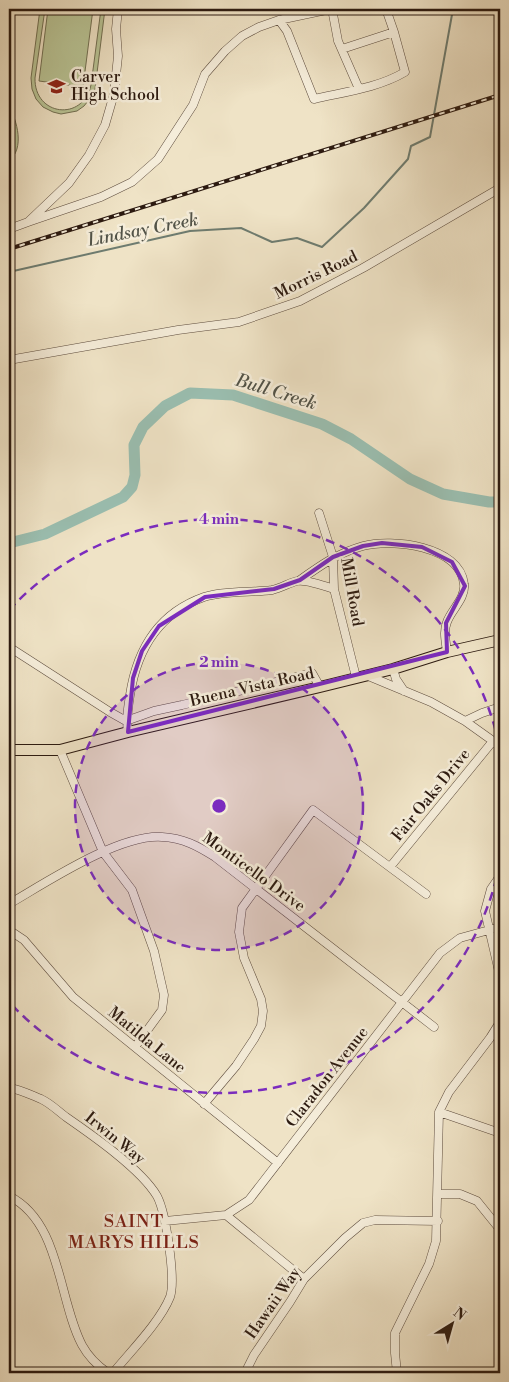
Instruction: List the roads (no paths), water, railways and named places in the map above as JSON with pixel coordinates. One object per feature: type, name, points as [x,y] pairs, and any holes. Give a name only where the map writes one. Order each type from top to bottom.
[{"type":"main road","name":"Buena Vista Road","points":[[9,750],[60,750],[393,669],[447,652],[500,640]]},
{"type":"street","points":[[28,222],[69,183],[89,155],[105,124],[114,94],[118,56],[116,29],[118,9]]},
{"type":"street","points":[[9,229],[102,197],[132,182],[158,159],[193,105],[205,74],[225,51],[242,36],[279,20],[332,9],[338,40],[359,89]]},
{"type":"street","points":[[279,20],[287,31],[314,99],[359,89],[395,78],[405,72],[386,9]]},
{"type":"street","points":[[342,49],[394,32]]},
{"type":"street","name":"Morris Road","points":[[9,360],[178,330],[238,322],[290,304],[363,268],[500,188]]},
{"type":"street","name":"Mill Road","points":[[319,513],[332,557],[334,589],[361,676]]},
{"type":"street","points":[[128,732],[126,721],[133,678],[142,651],[159,626],[181,608],[205,597],[232,592],[274,589],[300,580],[332,557],[364,546],[382,543],[422,547],[442,555],[461,572],[465,586],[459,601],[446,623],[447,652]]},
{"type":"street","points":[[300,580],[334,589]]},
{"type":"street","points":[[9,647],[126,721],[154,711],[312,673],[320,687]]},
{"type":"street","points":[[393,669],[396,679],[404,691]]},
{"type":"street","points":[[361,676],[431,702],[500,746]]},
{"type":"street","name":"Fair Oaks Drive","points":[[465,722],[482,713],[500,707]]},
{"type":"street","name":"Fair Oaks Drive","points":[[390,867],[493,741]]},
{"type":"street","points":[[60,750],[103,852],[132,890],[154,951],[164,995],[162,1010],[135,1047]]},
{"type":"street","points":[[204,1104],[236,1066],[261,1026],[263,1011],[261,999],[244,958],[238,932],[242,908],[313,810],[426,894]]},
{"type":"street","name":"Monticello Drive","points":[[9,904],[103,852],[144,837],[162,836],[177,838],[195,844],[208,852],[434,1027]]},
{"type":"street","points":[[500,876],[491,889],[484,911],[500,976]]},
{"type":"street","name":"Claradon Avenue","points":[[164,1221],[226,1215],[249,1200],[440,953],[460,938],[500,927]]},
{"type":"street","name":"Matilda Lane","points":[[9,930],[24,940],[73,997],[278,1163]]},
{"type":"street","points":[[398,1373],[395,1354],[395,1333],[429,1264],[436,1241],[440,1112],[449,1092],[500,1022]]},
{"type":"street","name":"Irwin Way","points":[[9,1088],[42,1100],[136,1171],[157,1197],[164,1221],[172,1281],[170,1296],[160,1316],[113,1373]]},
{"type":"street","points":[[440,1112],[500,1132]]},
{"type":"street","points":[[438,1194],[460,1194],[477,1201],[500,1229]]},
{"type":"street","points":[[9,1196],[21,1204],[36,1220],[48,1242],[82,1345],[93,1360],[108,1373]]},
{"type":"street","points":[[226,1215],[304,1279]]},
{"type":"street","name":"Hawaii Way","points":[[245,1373],[254,1355],[304,1279],[345,1238],[363,1223],[375,1220],[438,1221]]},
{"type":"waterway","name":"Lindsay Creek","points":[[9,272],[190,231],[241,228],[272,242],[297,238],[322,247],[364,208],[408,159],[411,146],[430,137],[453,9]]},
{"type":"waterway","name":"Bull Creek","points":[[9,543],[45,534],[123,497],[132,487],[135,475],[134,445],[143,427],[165,406],[190,393],[233,395],[322,424],[351,439],[410,479],[443,494],[489,502],[500,502]]},
{"type":"railway","points":[[9,249],[500,95]]},
{"type":"place","name":"Carver High School","points":[[57,86]]},
{"type":"district","name":"SAINT MARYS HILLS","points":[[134,1231]]}]
